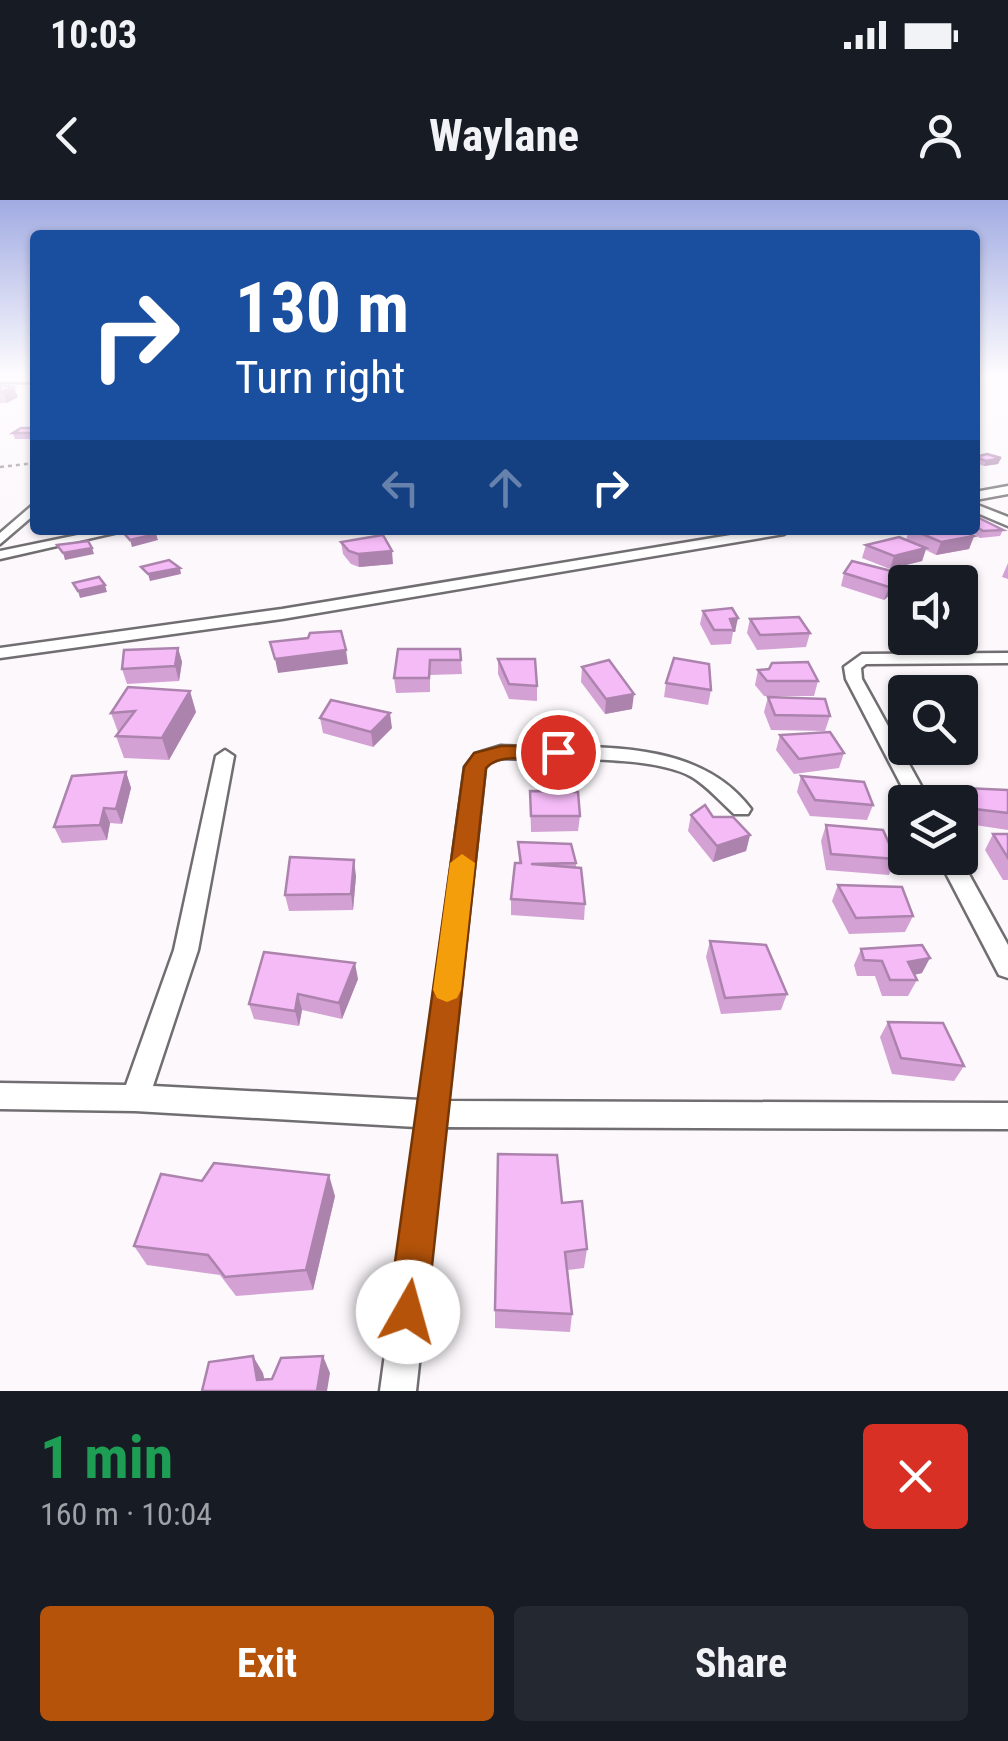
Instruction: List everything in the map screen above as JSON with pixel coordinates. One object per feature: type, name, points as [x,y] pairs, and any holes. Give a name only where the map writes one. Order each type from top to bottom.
[{"type":"street","points":[[980,495],[1008,490]]},
{"type":"street","points":[[980,510],[1008,522]]},
{"type":"street","points":[[0,540],[30,512]]},
{"type":"street","points":[[0,554],[96,535]]},
{"type":"street","points":[[0,654],[282,614],[754,535]]},
{"type":"street","points":[[911,785],[854,679],[852,667],[862,659],[1008,658]]},
{"type":"street","points":[[398,1391],[475,767],[482,758],[501,752],[634,756],[672,764],[708,778],[741,808]]},
{"type":"street","points":[[135,1098],[186,950],[225,756]]},
{"type":"street","points":[[959,875],[1008,968]]},
{"type":"street","points":[[0,1096],[135,1098],[432,1114],[1008,1116]]},
{"type":"path","points":[[0,466],[30,463]]},
{"type":"building","points":[[987,454],[1001,458],[986,461],[980,456]]},
{"type":"building","points":[[980,518],[1003,530],[983,531]]},
{"type":"building","points":[[126,535],[152,535],[130,540]]},
{"type":"building","points":[[383,535],[392,551],[358,554],[341,542]]},
{"type":"building","points":[[925,535],[974,536],[941,542]]},
{"type":"building","points":[[899,537],[926,548],[894,556],[866,545]]},
{"type":"building","points":[[88,541],[92,548],[63,553],[57,545]]},
{"type":"building","points":[[169,560],[180,568],[148,574],[141,567]]},
{"type":"building","points":[[852,561],[888,570],[888,587],[844,573]]},
{"type":"building","points":[[99,577],[105,585],[78,591],[73,583]]},
{"type":"building","points":[[732,608],[738,618],[730,619],[734,630],[714,630],[703,611]]},
{"type":"building","points":[[799,617],[810,633],[760,635],[750,619]]},
{"type":"building","points":[[341,631],[346,650],[275,659],[270,642],[308,638],[310,633]]},
{"type":"building","points":[[178,648],[175,666],[122,669],[124,650]]},
{"type":"building","points":[[398,649],[460,649],[461,660],[430,660],[429,678],[394,678]]},
{"type":"building","points":[[674,658],[709,664],[711,690],[666,683]]},
{"type":"building","points":[[498,659],[535,659],[537,686],[509,684]]},
{"type":"building","points":[[609,660],[634,694],[606,699],[582,667]]},
{"type":"building","points":[[808,662],[818,681],[767,681],[758,670],[769,669],[772,663]]},
{"type":"building","points":[[128,687],[190,691],[162,738],[116,736],[135,711],[111,713]]},
{"type":"building","points":[[768,697],[825,699],[830,716],[775,715]]},
{"type":"building","points":[[331,700],[390,713],[371,732],[320,718]]},
{"type":"building","points":[[830,732],[844,753],[799,759],[780,735]]},
{"type":"building","points":[[126,772],[116,809],[104,808],[100,825],[54,827],[72,776]]},
{"type":"building","points":[[801,776],[864,782],[873,805],[815,800]]},
{"type":"building","points":[[978,789],[1008,790],[1008,813],[978,809]]},
{"type":"building","points":[[530,791],[578,792],[580,816],[531,816]]},
{"type":"building","points":[[705,805],[713,817],[733,817],[750,835],[717,846],[691,815]]},
{"type":"building","points":[[826,825],[883,830],[888,841],[888,858],[831,854]]},
{"type":"building","points":[[993,834],[1008,834],[1008,858]]},
{"type":"building","points":[[518,842],[571,844],[576,863],[531,864],[581,868],[585,904],[511,899],[515,863],[521,863]]},
{"type":"building","points":[[290,857],[354,860],[351,894],[285,895]]},
{"type":"building","points":[[838,885],[902,887],[913,916],[856,918]]},
{"type":"building","points":[[710,941],[766,945],[787,994],[725,998]]},
{"type":"building","points":[[922,945],[930,958],[908,962],[917,980],[890,980],[882,961],[864,960],[861,949]]},
{"type":"building","points":[[264,952],[355,963],[339,1003],[298,994],[295,1011],[249,1004]]},
{"type":"building","points":[[888,1022],[943,1023],[964,1066],[901,1058]]},
{"type":"building","points":[[498,1154],[557,1155],[562,1203],[582,1201],[587,1249],[565,1252],[572,1314],[495,1310]]},
{"type":"building","points":[[214,1163],[329,1175],[306,1270],[225,1277],[208,1255],[134,1246],[161,1174],[202,1181]]},
{"type":"building","points":[[253,1356],[257,1380],[272,1379],[281,1358],[323,1356],[317,1391],[202,1391],[209,1362]]},
{"type":"slow traffic","points":[[447,990],[462,863]]},
{"type":"route","points":[[408,1312],[475,767],[482,758],[501,752],[558,752]]}]
